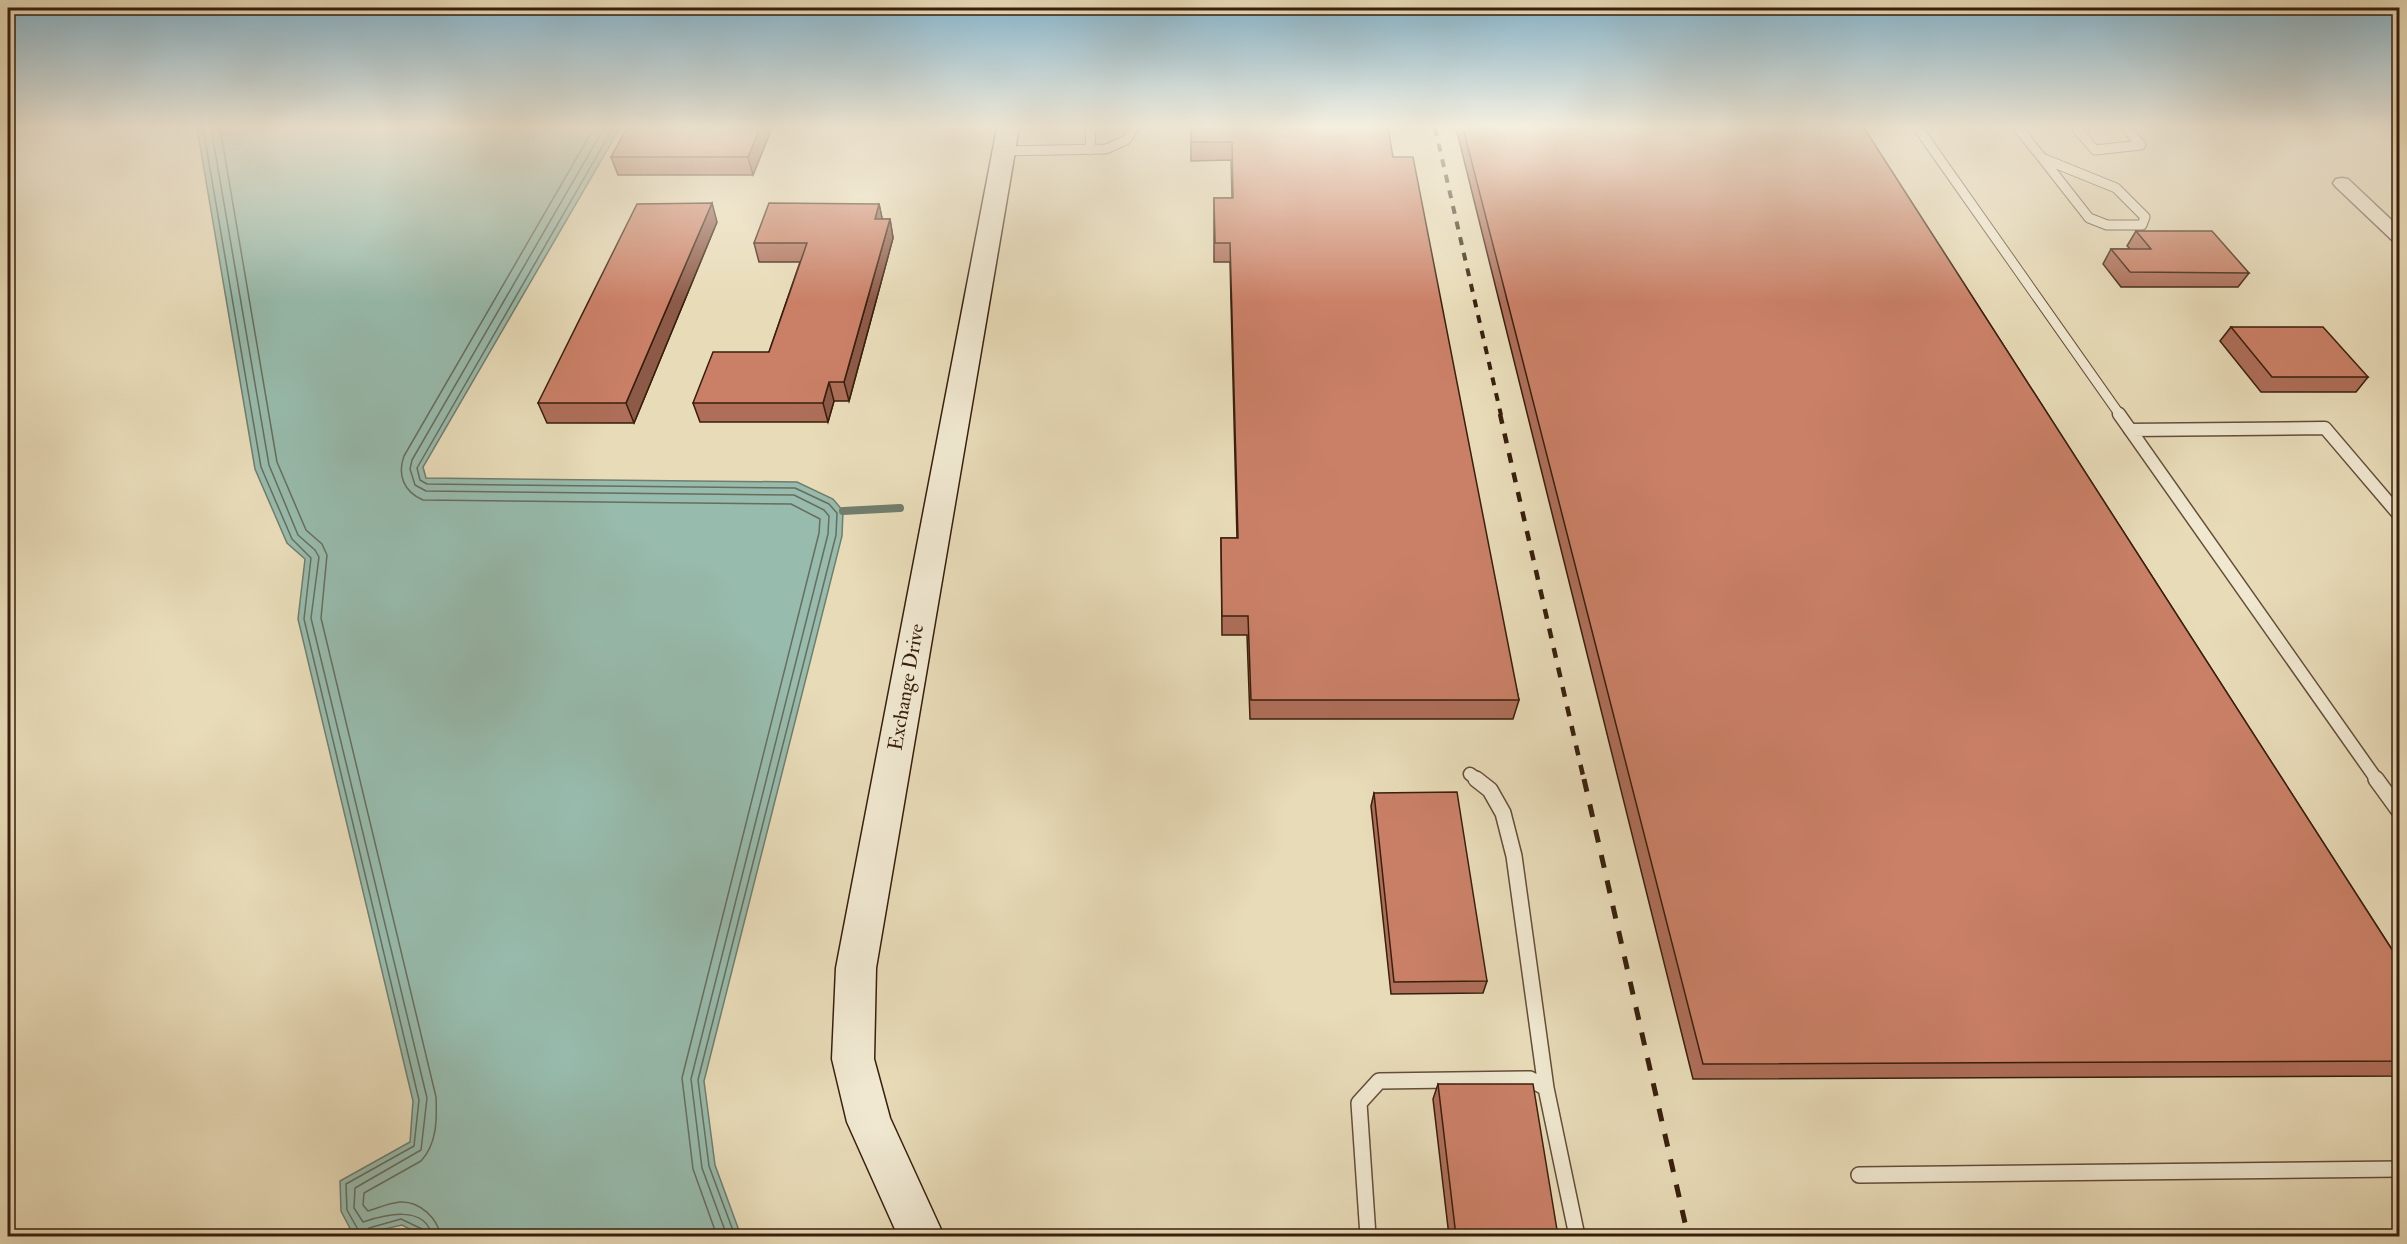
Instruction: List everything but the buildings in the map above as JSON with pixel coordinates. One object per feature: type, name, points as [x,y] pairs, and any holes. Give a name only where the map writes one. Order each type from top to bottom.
[{"type":"street","name":"Exchange Drive","points":[[921,1236],[869,1122],[853,1059],[856,968],[997,186]]},
{"type":"street","points":[[2345,186],[2400,238]]},
{"type":"lane","points":[[1959,186],[2400,812]]},
{"type":"lane","points":[[2064,186],[2092,221],[2110,225],[2142,225],[2145,217],[2116,188],[2111,186]]},
{"type":"lane","points":[[2130,430],[2325,428],[2400,516]]},
{"type":"lane","points":[[1470,774],[1490,790],[1503,813],[1514,856],[1546,1088],[1577,1236]]},
{"type":"lane","points":[[1368,1236],[1359,1103],[1379,1082],[1530,1078],[1546,1088]]},
{"type":"lane","points":[[1859,1175],[2400,1169]]},
{"type":"water","points":[[207,186],[586,186],[423,467],[426,478],[797,482],[833,499],[843,511],[842,536],[704,1081],[715,1165],[741,1236],[423,1236],[402,1225],[354,1236],[341,1211],[340,1181],[410,1142],[413,1101],[298,619],[305,559],[287,543],[255,469]]},
{"type":"waterway","points":[[843,511],[900,508]]},
{"type":"railway","points":[[1448,186],[1501,415]]},
{"type":"railway","points":[[1500,414],[1584,780]]},
{"type":"railway","points":[[1584,779],[1688,1236]]}]
